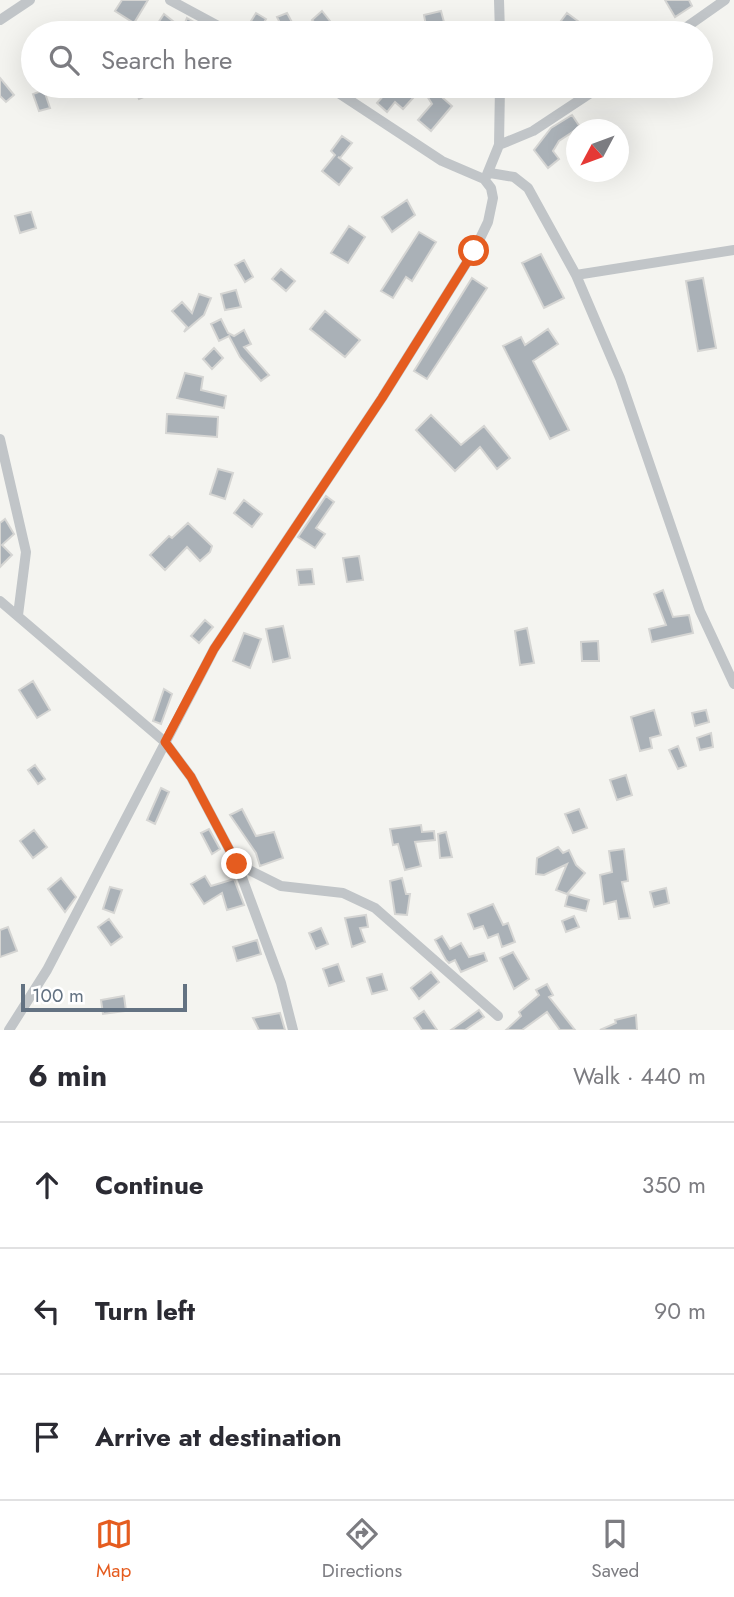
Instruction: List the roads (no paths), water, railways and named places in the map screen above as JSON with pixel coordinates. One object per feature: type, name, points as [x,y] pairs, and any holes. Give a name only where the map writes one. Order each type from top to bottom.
[{"type":"street","points":[[0,20],[30,0]]},
{"type":"street","points":[[170,0],[209,21]]},
{"type":"street","points":[[499,0],[500,21]]},
{"type":"street","points":[[695,21],[725,0]]},
{"type":"street","points":[[346,98],[442,161],[487,176],[514,177],[528,188],[576,275],[620,378],[700,611],[734,684]]},
{"type":"street","points":[[9,1030],[47,970],[214,649],[382,398],[474,251],[488,222],[493,198],[487,176],[499,145],[500,98]]},
{"type":"street","points":[[499,145],[533,131],[583,98]]},
{"type":"street","points":[[576,275],[734,250]]},
{"type":"street","points":[[0,439],[26,552],[18,615]]},
{"type":"street","points":[[0,601],[165,742],[191,777],[237,864],[281,983],[292,1030]]},
{"type":"street","points":[[237,864],[281,886],[343,893],[375,908],[498,1016]]}]
